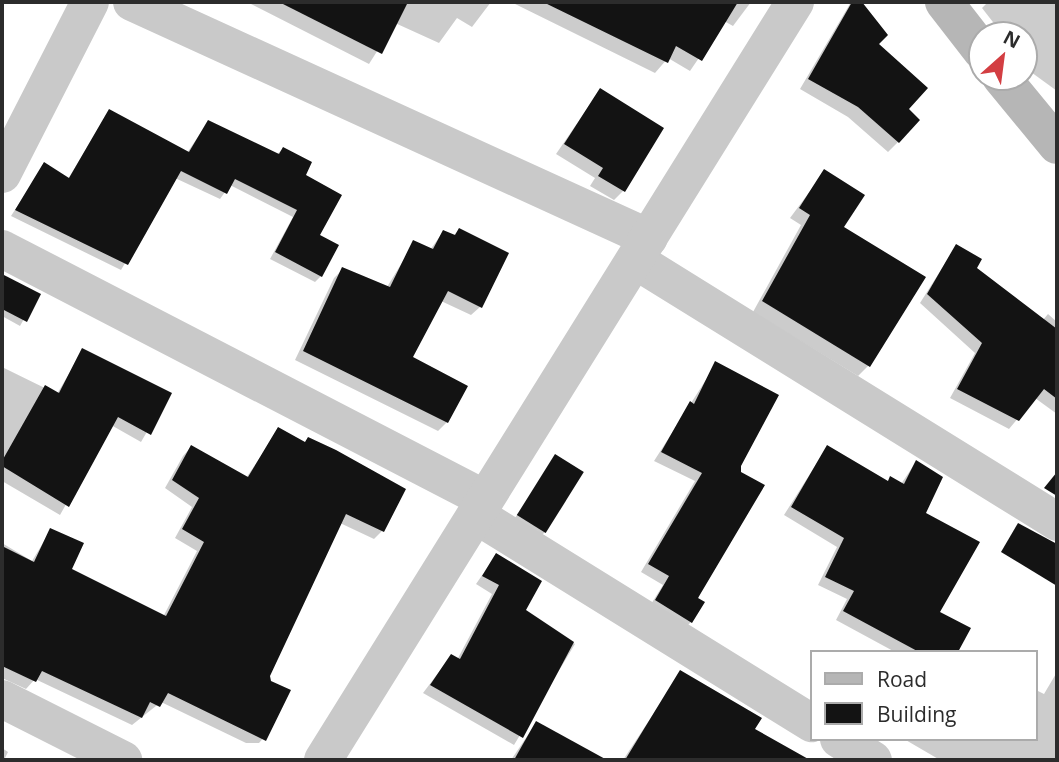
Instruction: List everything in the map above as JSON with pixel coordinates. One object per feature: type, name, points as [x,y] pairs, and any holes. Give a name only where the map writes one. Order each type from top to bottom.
[{"type":"main road","points":[[944,2],[968,33]]},
{"type":"main road","points":[[1013,91],[1057,145]]},
{"type":"street","points":[[2,174],[90,2]]},
{"type":"street","points":[[132,2],[642,249],[1057,522]]},
{"type":"street","points":[[323,760],[795,2]]},
{"type":"street","points":[[2,249],[481,507],[810,722]]},
{"type":"street","points":[[2,699],[123,760]]},
{"type":"street","points":[[842,741],[873,760]]},
{"type":"building","points":[[279,2],[408,2],[382,54]]},
{"type":"building","points":[[543,2],[738,2],[702,61],[676,46],[668,63]]},
{"type":"building","points":[[852,2],[862,2],[888,35],[879,44],[928,88],[909,109],[920,120],[899,143],[858,107],[808,79]]},
{"type":"building","points":[[600,88],[664,128],[625,192],[598,176],[603,168],[564,144]]},
{"type":"building","points":[[109,109],[189,152],[208,120],[279,154],[283,147],[312,162],[306,175],[342,195],[320,235],[339,245],[322,277],[275,252],[297,210],[235,179],[227,194],[181,171],[128,265],[15,210],[44,162],[69,178]]},
{"type":"building","points":[[824,169],[865,195],[844,227],[926,277],[870,367],[762,301],[810,215],[799,208]]},
{"type":"building","points":[[459,228],[509,253],[482,308],[448,291],[413,357],[468,386],[448,423],[303,351],[342,267],[390,287],[413,240],[433,249],[443,230],[455,235]]},
{"type":"building","points":[[956,244],[982,259],[977,268],[1057,329],[1057,399],[1044,389],[1019,421],[957,389],[982,343],[927,294]]},
{"type":"building","points":[[2,274],[41,294],[27,322],[2,309]]},
{"type":"building","points":[[82,348],[172,393],[151,435],[118,417],[69,507],[2,466],[2,461],[45,385],[59,393]]},
{"type":"building","points":[[715,361],[779,395],[741,466],[741,472],[765,485],[698,598],[705,602],[692,623],[655,600],[669,576],[648,564],[702,473],[661,452],[690,401],[694,404]]},
{"type":"building","points":[[278,427],[305,442],[308,437],[336,450],[406,489],[384,532],[346,514],[270,676],[271,681],[291,690],[266,741],[168,693],[160,707],[150,702],[142,718],[42,671],[36,682],[2,666],[2,546],[34,562],[50,528],[84,543],[72,569],[166,616],[204,542],[182,529],[199,498],[172,480],[191,445],[248,477]]},
{"type":"building","points":[[827,445],[888,481],[890,476],[904,484],[916,460],[943,477],[926,513],[980,542],[940,612],[971,628],[959,650],[915,650],[843,611],[854,591],[825,577],[844,538],[791,507]]},
{"type":"building","points":[[555,454],[584,472],[546,533],[517,515]]},
{"type":"building","points":[[1057,472],[1057,496],[1044,488]]},
{"type":"building","points":[[1018,523],[1057,544],[1057,586],[1001,552]]},
{"type":"building","points":[[496,553],[542,581],[526,610],[574,642],[523,738],[430,685],[451,654],[460,659],[499,585],[482,576]]},
{"type":"building","points":[[680,670],[762,718],[755,729],[810,760],[625,760]]},
{"type":"building","points":[[536,721],[607,760],[514,760]]}]
